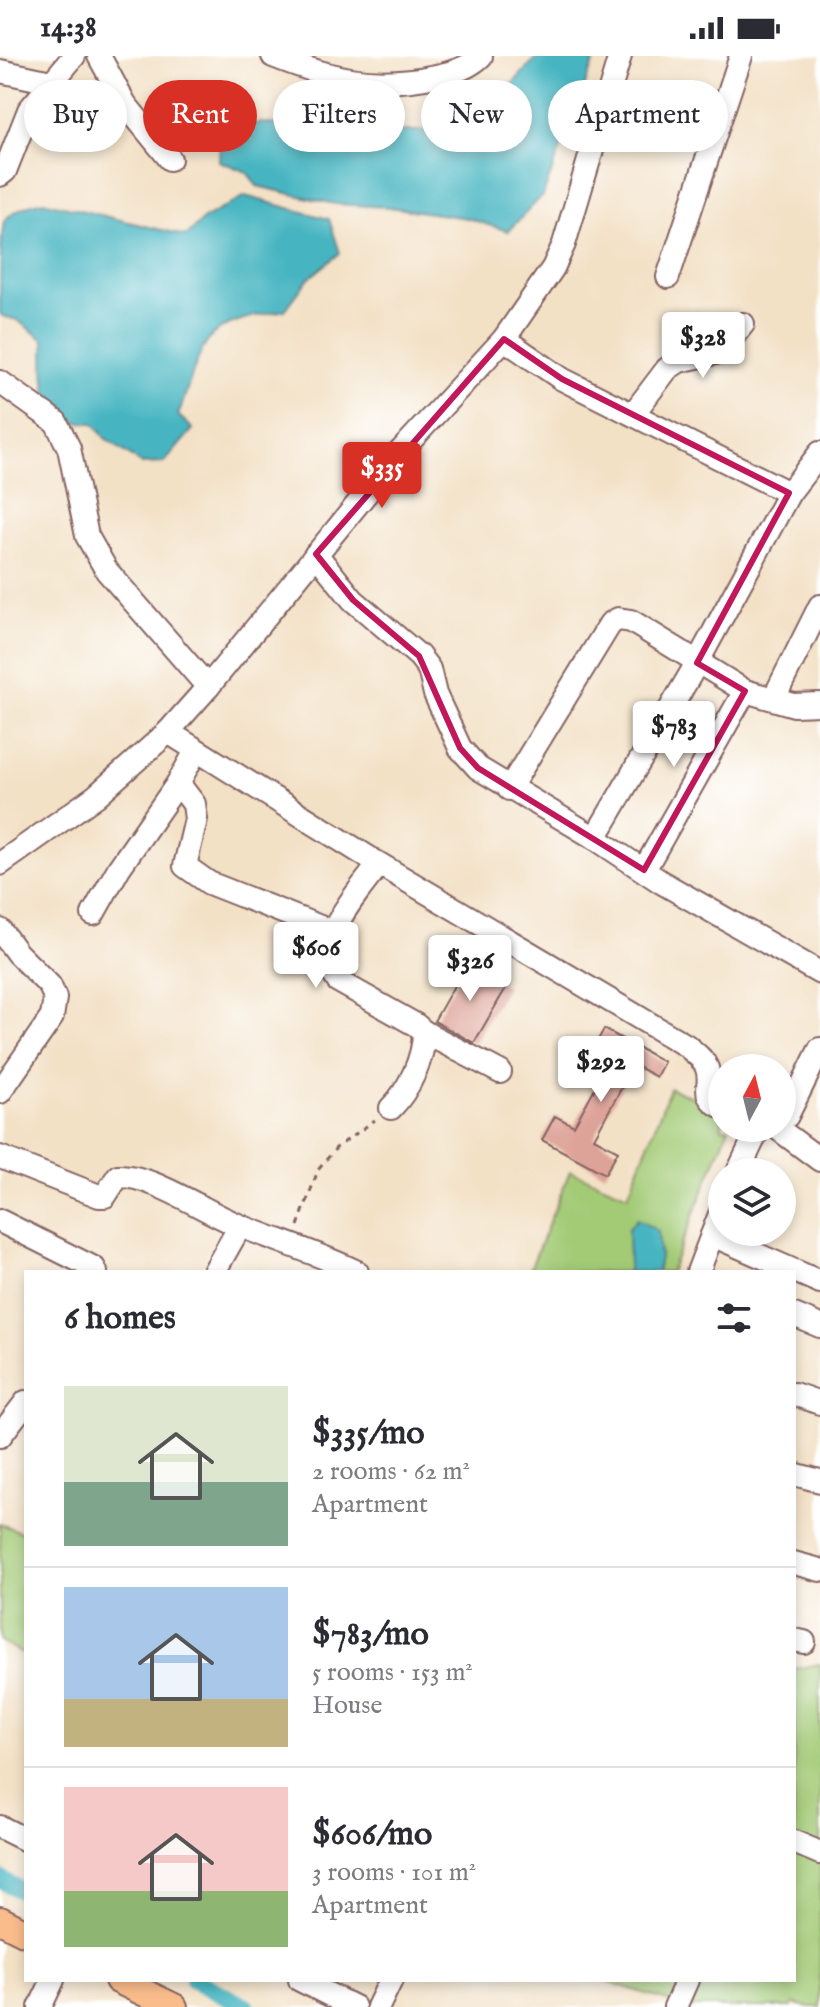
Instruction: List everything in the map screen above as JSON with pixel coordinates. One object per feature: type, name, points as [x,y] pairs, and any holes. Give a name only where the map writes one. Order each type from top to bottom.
[{"type":"main road","points":[[0,1920],[24,1932]]},
{"type":"main road","points":[[122,1982],[174,2007]]},
{"type":"street","points":[[53,80],[74,56]]},
{"type":"street","points":[[99,56],[125,104],[170,159]]},
{"type":"street","points":[[273,56],[357,82],[403,83],[454,72],[481,56]]},
{"type":"street","points":[[0,864],[96,796],[168,732],[400,452],[504,339],[553,268],[564,244],[620,56]]},
{"type":"street","points":[[668,277],[741,56]]},
{"type":"street","points":[[0,71],[42,80]]},
{"type":"street","points":[[0,175],[5,171],[24,123]]},
{"type":"street","points":[[633,414],[667,369],[679,361],[715,353],[743,324]]},
{"type":"street","points":[[504,339],[562,379],[789,493]]},
{"type":"street","points":[[0,382],[56,422],[69,448],[87,536],[97,556],[208,687]]},
{"type":"street","points":[[595,838],[697,663],[789,493],[820,453]]},
{"type":"street","points":[[316,554],[353,600],[419,656],[429,669],[435,694],[460,748],[478,768],[595,838],[661,882],[820,973]]},
{"type":"street","points":[[774,698],[820,606]]},
{"type":"street","points":[[509,789],[610,624],[618,619],[631,621],[745,691],[794,705],[820,704]]},
{"type":"street","points":[[644,870],[745,691]]},
{"type":"street","points":[[168,732],[379,864],[687,1046],[705,1063],[708,1072]]},
{"type":"street","points":[[93,914],[119,868],[178,783],[196,751]]},
{"type":"street","points":[[178,783],[194,804],[196,819],[185,866],[209,883],[333,932]]},
{"type":"street","points":[[379,864],[333,932],[329,970],[338,981],[500,1072]]},
{"type":"street","points":[[0,930],[17,953],[50,986],[55,998],[52,1017],[0,1092]]},
{"type":"street","points":[[391,1108],[400,1099],[420,1059],[424,1032]]},
{"type":"street","points":[[796,1098],[820,1049]]},
{"type":"street","points":[[796,1142],[820,1160]]},
{"type":"street","points":[[0,1157],[99,1196],[105,1196],[110,1191],[118,1176],[134,1177],[190,1200],[240,1226],[292,1243],[353,1270]]},
{"type":"street","points":[[0,1221],[95,1270]]},
{"type":"street","points":[[215,1270],[240,1226]]},
{"type":"street","points":[[699,1270],[708,1246]]},
{"type":"street","points":[[737,1246],[792,1270]]},
{"type":"street","points":[[796,1272],[820,1282]]},
{"type":"street","points":[[796,1316],[820,1326]]},
{"type":"street","points":[[796,1395],[820,1403]]},
{"type":"street","points":[[24,1404],[2,1427],[24,1437]]},
{"type":"street","points":[[796,1475],[820,1481]]},
{"type":"street","points":[[796,1564],[820,1570]]},
{"type":"street","points":[[0,1827],[24,1839]]},
{"type":"street","points":[[796,1843],[820,1853]]},
{"type":"street","points":[[40,2007],[52,1982]]},
{"type":"street","points":[[304,1982],[354,2007]]},
{"type":"street","points":[[378,2007],[390,1982]]},
{"type":"street","points":[[675,2007],[686,1982]]},
{"type":"path","points":[[292,1243],[318,1170],[336,1148],[391,1108]]},
{"type":"highlighted area","points":[[504,339],[562,379],[789,493],[697,663],[745,691],[644,870],[478,768],[460,748],[419,656],[353,600],[316,554]]},
{"type":"green space","points":[[670,1088],[708,1103],[708,1142],[723,1142],[717,1158],[708,1158],[708,1179],[671,1270],[530,1270],[570,1171],[628,1195]]},
{"type":"green space","points":[[0,1524],[24,1533],[24,1654],[0,1641]]},
{"type":"green space","points":[[820,1664],[820,2007],[794,2003],[792,2007],[686,2007],[609,1982],[796,1982],[796,1669]]},
{"type":"water","points":[[538,56],[596,56],[587,80],[548,80],[548,152],[559,152],[543,195],[508,231],[467,218],[388,207],[335,204],[257,186],[247,172],[219,161],[219,152],[257,152],[257,123],[261,123],[273,124],[273,152],[405,152],[405,131],[421,131],[421,152],[532,152],[532,80],[516,80]]},
{"type":"water","points":[[245,196],[329,219],[340,253],[308,279],[285,310],[238,321],[214,334],[197,361],[178,415],[193,429],[164,463],[142,464],[105,438],[93,423],[75,422],[62,417],[48,398],[44,340],[17,320],[0,313],[4,222],[17,211],[43,201],[186,236],[205,218]]},
{"type":"water","points":[[637,1219],[658,1231],[657,1270],[628,1270],[628,1229]]},
{"type":"building","points":[[467,963],[507,986],[474,1043],[434,1021]]},
{"type":"building","points":[[604,1029],[664,1062],[656,1077],[634,1065],[594,1138],[618,1151],[605,1174],[542,1140],[555,1116],[574,1126],[613,1055],[595,1045]]},
{"type":"waterway","points":[[0,1879],[24,1892]]},
{"type":"waterway","points":[[198,1982],[246,2007]]}]
